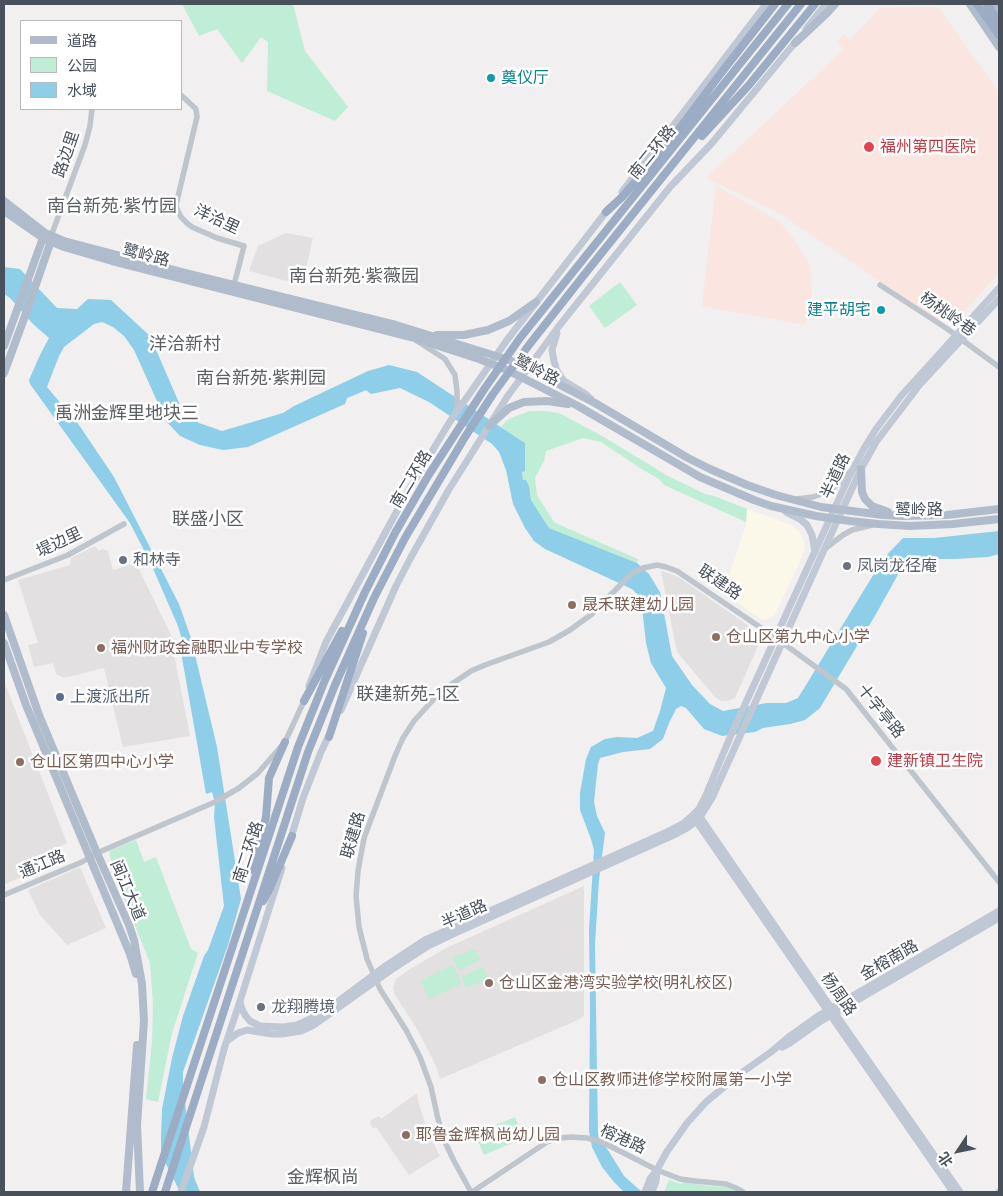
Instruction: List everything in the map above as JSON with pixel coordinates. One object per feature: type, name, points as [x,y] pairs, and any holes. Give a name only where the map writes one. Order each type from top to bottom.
[{"type":"highway","points":[[606,212],[622,197],[665,148],[775,4]]},
{"type":"highway","name":"南二环路","points":[[152,1192],[298,747],[325,680],[365,592],[395,533],[428,476],[520,338],[788,4]]},
{"type":"highway","name":"南二环路","points":[[165,1192],[308,752],[335,685],[374,598],[405,538],[493,394],[529,345],[801,4]]},
{"type":"highway","points":[[663,178],[749,85],[815,4]]},
{"type":"highway","points":[[977,4],[999,35]]},
{"type":"highway","points":[[987,4],[999,23]]},
{"type":"highway","points":[[645,182],[665,148]]},
{"type":"highway","points":[[304,701],[365,592]]},
{"type":"highway","points":[[329,737],[374,598]]},
{"type":"highway","points":[[243,913],[266,817],[269,778],[285,742]]},
{"type":"highway","points":[[254,918],[270,888],[292,836]]},
{"type":"main road","points":[[304,701],[326,642],[404,498],[449,423],[490,363],[536,302],[766,4]]},
{"type":"main road","points":[[181,1192],[204,1127],[226,1042],[320,752],[329,737],[396,586],[410,559],[443,499],[527,368],[670,187],[712,143],[796,43],[826,4]]},
{"type":"main road","points":[[796,43],[835,4]]},
{"type":"main road","points":[[969,4],[999,47]]},
{"type":"main road","points":[[995,4],[999,10]]},
{"type":"main road","points":[[4,201],[48,237]]},
{"type":"main road","points":[[4,211],[48,237]]},
{"type":"main road","points":[[4,346],[29,277],[48,237]]},
{"type":"main road","points":[[4,373],[36,285],[48,237]]},
{"type":"main road","name":"鹭岭路","points":[[48,237],[396,325],[496,356],[527,368],[594,403],[710,469],[747,485],[793,500],[839,510],[902,516],[947,515],[999,509]]},
{"type":"main road","name":"鹭岭路","points":[[48,237],[112,261],[410,337],[490,363],[578,406],[700,477],[771,506],[834,519],[910,526],[999,519]]},
{"type":"main road","name":"半道路","points":[[709,797],[731,736],[815,553],[839,510],[857,468],[886,427],[999,288]]},
{"type":"main road","name":"半道路","points":[[958,337],[999,299]]},
{"type":"main road","points":[[430,335],[464,335],[488,330],[509,320],[536,302]]},
{"type":"main road","points":[[559,326],[552,350],[557,372],[564,381],[584,392],[594,403]]},
{"type":"main road","points":[[489,426],[509,408],[524,402],[547,401],[578,406]]},
{"type":"main road","points":[[857,468],[865,500],[876,508],[902,516]]},
{"type":"main road","points":[[771,506],[795,516],[807,525],[812,535],[815,553]]},
{"type":"main road","name":"半道路","points":[[226,1042],[234,1035],[247,1030],[276,1034],[291,1033],[318,1023],[410,949],[431,937],[667,832],[696,816],[709,797],[741,734],[824,550],[834,519]]},
{"type":"main road","name":"闽江大道","points":[[4,615],[37,708],[134,940],[142,984],[144,1021],[137,1125],[140,1192]]},
{"type":"main road","name":"闽江大道","points":[[4,643],[29,713],[130,954],[138,984],[140,1015],[126,1192]]},
{"type":"main road","name":"杨周路","points":[[696,816],[953,1192]]},
{"type":"main road","name":"金榕南路","points":[[645,1192],[650,1179],[687,1123],[706,1102],[744,1071],[790,1036],[999,911]]},
{"type":"main road","name":"金榕南路","points":[[831,1012],[999,918]]},
{"type":"main road","name":"半道路","points":[[240,1001],[245,1015],[257,1024],[274,1027],[292,1026],[315,1017],[375,978]]},
{"type":"main road","name":"杨周路","points":[[831,1012],[960,1192]]},
{"type":"main road","points":[[652,1192],[657,1170]]},
{"type":"street","name":"洋洽里","points":[[182,96],[196,109],[197,117],[176,205],[177,209],[181,217],[192,227],[217,238],[244,246],[234,285]]},
{"type":"street","name":"路边里","points":[[48,237],[86,145],[92,110]]},
{"type":"street","name":"杨桃岭巷","points":[[880,285],[999,367]]},
{"type":"street","points":[[410,337],[445,359],[455,375],[457,411]]},
{"type":"street","points":[[793,500],[813,497],[825,492],[839,484],[857,468]]},
{"type":"street","name":"堤边里","points":[[4,580],[68,555],[124,524]]},
{"type":"street","points":[[824,550],[852,530],[878,524]]},
{"type":"street","name":"联建路","points":[[472,1192],[454,1161],[446,1142],[431,1087],[420,1057],[375,978],[364,947],[357,916],[356,896],[362,845],[395,756],[406,732],[433,700],[459,679],[485,665],[556,639],[588,618],[630,576],[643,568],[657,565],[677,571],[782,642]]},
{"type":"street","name":"十字亭路","points":[[782,642],[838,682],[854,697],[999,882]]},
{"type":"street","name":"通江路","points":[[4,895],[215,802],[239,788],[258,773],[285,742],[304,701]]},
{"type":"street","name":"榕港路","points":[[472,1192],[552,1140],[572,1136],[596,1140],[657,1170],[686,1180],[730,1185],[743,1192]]},
{"type":"shaded area","name":"福州第四医院","points":[[938,7],[999,92],[999,273],[960,316],[945,321],[937,319],[903,298],[779,213],[706,178],[844,49],[837,42],[844,35],[850,40],[880,8]]},
{"type":"shaded area","points":[[716,186],[778,220],[793,238],[810,265],[812,295],[805,325],[702,306]]},
{"type":"shaded area","points":[[286,233],[313,238],[302,285],[249,271],[258,246]]},
{"type":"shaded area","points":[[747,509],[792,525],[799,531],[805,548],[775,615],[765,620],[723,593],[746,525]]},
{"type":"shaded area","name":"福州财政金融职业中专学校","points":[[95,546],[99,551],[102,549],[108,551],[113,570],[136,563],[170,633],[190,736],[123,747],[104,668],[64,678],[56,674],[53,663],[34,667],[28,645],[38,643],[18,580],[70,565],[71,558]]},
{"type":"shaded area","name":"仓山区第九中心小学","points":[[661,571],[680,578],[753,629],[758,636],[758,646],[735,698],[721,701],[715,697],[677,652]]},
{"type":"shaded area","name":"仓山区第四中心小学","points":[[4,681],[67,843],[34,858],[39,870],[5,884],[4,882]]},
{"type":"shaded area","points":[[80,867],[106,928],[67,945],[40,915],[28,890]]},
{"type":"shaded area","name":"仓山区金港湾实验学校(明礼校区)","points":[[584,886],[584,1016],[440,1079],[437,1068],[417,1029],[395,995],[393,988],[396,979],[446,948]]},
{"type":"shaded area","name":"耶鲁金辉枫尚幼儿园","points":[[417,1093],[428,1133],[440,1156],[409,1175],[376,1127],[373,1129],[370,1123],[371,1120],[379,1116],[381,1119]]},
{"type":"green space","points":[[182,4],[293,4],[305,51],[348,107],[335,121],[267,91],[268,42],[261,37],[242,63],[217,29],[199,36]]},
{"type":"green space","points":[[620,282],[637,305],[605,328],[589,306]]},
{"type":"green space","points":[[530,411],[546,411],[563,415],[668,476],[705,494],[747,509],[746,522],[664,485],[659,479],[601,442],[583,438],[546,451],[544,461],[535,478],[537,495],[554,522],[638,559],[637,563],[549,528],[531,500],[530,492],[523,480],[522,471],[525,471],[525,443],[501,427],[511,418]]},
{"type":"green space","points":[[136,840],[144,862],[156,857],[191,949],[198,953],[172,1033],[158,1102],[146,1099],[152,1042],[153,1003],[150,963],[115,876],[109,851]]},
{"type":"green space","points":[[475,949],[480,960],[459,970],[453,958]]},
{"type":"green space","points":[[453,965],[461,984],[429,999],[421,980]]},
{"type":"green space","points":[[483,967],[488,978],[467,988],[461,977]]},
{"type":"green space","points":[[515,1117],[524,1138],[484,1155],[475,1134]]},
{"type":"green space","points":[[669,1180],[681,1184],[683,1182],[727,1187],[737,1192],[664,1192]]},
{"type":"water","points":[[4,267],[20,269],[57,308],[77,309],[88,299],[111,300],[150,336],[180,405],[199,423],[222,431],[283,413],[368,371],[389,365],[417,372],[525,443],[525,471],[522,472],[523,480],[526,480],[531,500],[549,528],[637,563],[649,574],[660,592],[672,656],[692,685],[710,704],[723,711],[767,703],[786,703],[798,698],[883,559],[903,538],[934,538],[999,531],[999,554],[988,557],[923,559],[905,562],[820,708],[805,720],[763,728],[755,732],[722,736],[704,729],[686,708],[681,706],[676,709],[663,739],[650,749],[623,752],[600,758],[594,802],[597,816],[605,833],[599,880],[595,944],[598,1134],[624,1176],[642,1192],[624,1192],[614,1182],[602,1167],[592,1147],[589,1131],[589,929],[594,850],[580,810],[580,793],[586,759],[591,747],[605,739],[617,737],[637,738],[653,731],[660,711],[666,688],[651,663],[638,595],[632,589],[545,549],[534,541],[513,504],[506,470],[499,452],[492,444],[429,402],[400,388],[371,394],[358,384],[351,387],[345,404],[248,447],[223,450],[200,445],[180,436],[166,421],[134,350],[124,336],[113,327],[102,322],[94,324],[64,347],[47,387],[79,425],[114,477],[179,604],[191,638],[217,747],[241,899],[228,945],[183,1072],[194,1177],[200,1192],[180,1192],[161,1154],[162,1109],[183,1016],[224,906],[214,817],[215,802],[212,792],[206,794],[181,652],[183,643],[178,626],[151,564],[130,523],[30,384],[29,380],[49,338],[4,294]]},
{"type":"waterway","points":[[337,397],[374,382]]},
{"type":"place","name":"奠仪厅","points":[[491,78]]},
{"type":"place","name":"福州第四医院","points":[[869,147]]},
{"type":"place","name":"建平胡宅","points":[[881,310]]},
{"type":"place","name":"和林寺","points":[[123,560]]},
{"type":"place","name":"凤岗龙径庵","points":[[847,566]]},
{"type":"place","name":"晟禾联建幼儿园","points":[[572,605]]},
{"type":"place","name":"仓山区第九中心小学","points":[[716,637]]},
{"type":"place","name":"福州财政金融职业中专学校","points":[[101,648]]},
{"type":"place","name":"上渡派出所","points":[[60,697]]},
{"type":"place","name":"建新镇卫生院","points":[[876,761]]},
{"type":"place","name":"仓山区第四中心小学","points":[[20,762]]},
{"type":"place","name":"仓山区金港湾实验学校(明礼校区)","points":[[489,983]]},
{"type":"place","name":"龙翔腾境","points":[[261,1007]]},
{"type":"place","name":"仓山区教师进修学校附属第一小学","points":[[542,1080]]},
{"type":"place","name":"耶鲁金辉枫尚幼儿园","points":[[406,1135]]},
{"type":"district","name":"南台新苑·紫竹园","points":[[112,206]]},
{"type":"district","name":"南台新苑·紫薇园","points":[[354,276]]},
{"type":"district","name":"洋洽新村","points":[[185,344]]},
{"type":"district","name":"南台新苑·紫荆园","points":[[261,378]]},
{"type":"district","name":"禹洲金辉里地块三","points":[[127,413]]},
{"type":"district","name":"联盛小区","points":[[208,519]]},
{"type":"district","name":"联建新苑-1区","points":[[408,694]]},
{"type":"district","name":"金辉枫尚","points":[[323,1177]]}]
